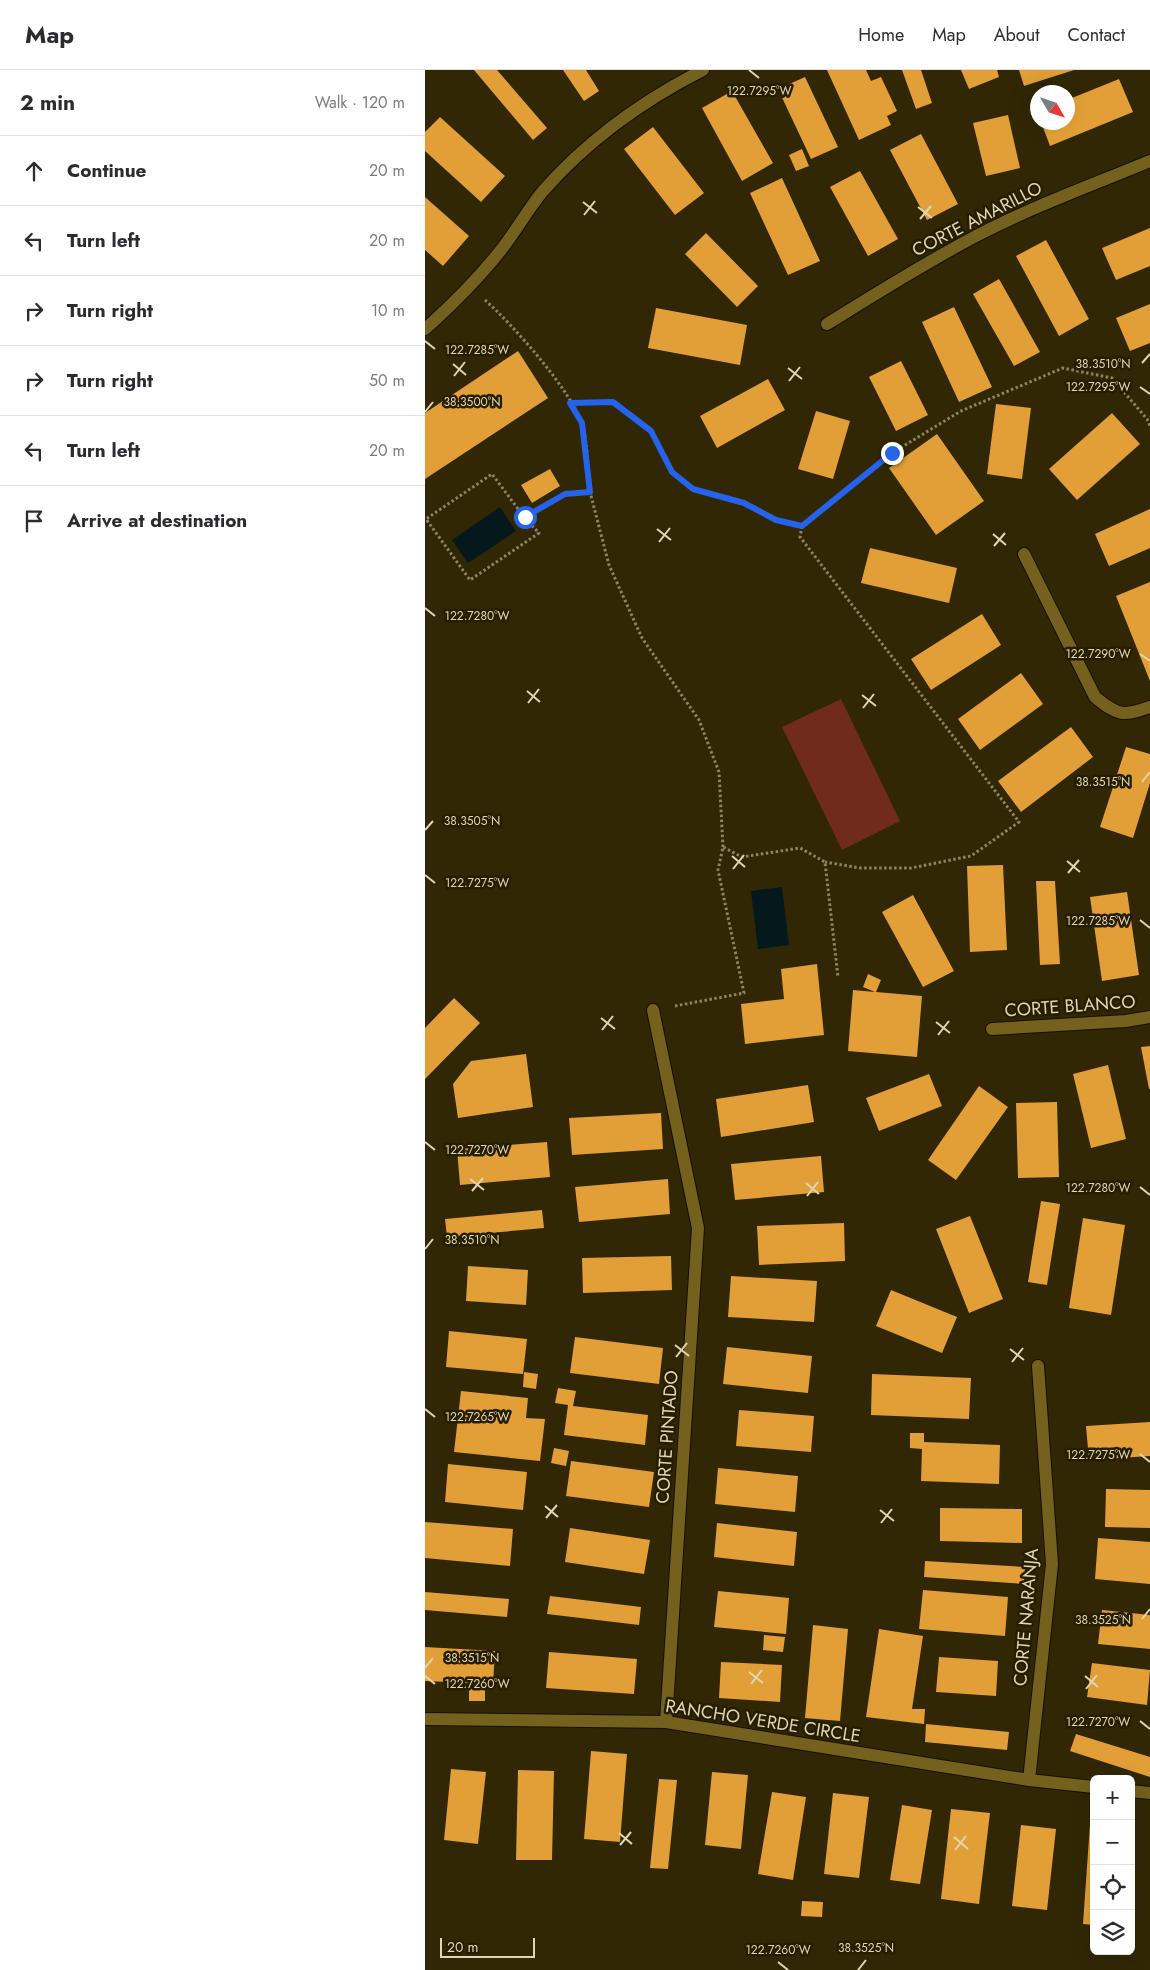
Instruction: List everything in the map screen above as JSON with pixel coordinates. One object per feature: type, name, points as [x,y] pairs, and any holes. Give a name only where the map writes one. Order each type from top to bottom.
[{"type":"street","points":[[425,329],[470,287],[502,249],[543,192],[582,151],[669,89],[703,70]]},
{"type":"street","name":"CORTE AMARILLO","points":[[827,324],[916,269],[979,235],[1044,204],[1150,161]]},
{"type":"street","points":[[1024,554],[1095,697],[1115,712],[1129,713],[1150,707]]},
{"type":"street","name":"CORTE PINTADO","points":[[653,1010],[698,1228],[666,1722]]},
{"type":"street","name":"CORTE BLANCO","points":[[992,1029],[1127,1022],[1150,1016]]},
{"type":"street","name":"CORTE NARANJA","points":[[1029,1780],[1052,1564],[1038,1366]]},
{"type":"street","name":"RANCHO VERDE CIRCLE","points":[[425,1719],[666,1722],[1029,1780],[1090,1787]]},
{"type":"street","points":[[1135,1791],[1150,1793]]},
{"type":"path","points":[[470,287],[506,320],[562,388],[582,423],[590,492],[609,564],[642,638],[699,720],[719,772],[723,847],[718,870],[744,993],[653,1010]]},
{"type":"path","points":[[723,847],[742,857],[800,848],[825,862],[860,868],[911,868],[971,856],[1019,822],[801,538],[802,526],[892,453],[961,411],[1063,368],[1112,378],[1147,419],[1150,426]]},
{"type":"path","points":[[570,403],[613,402],[651,431],[672,472],[693,489],[744,503],[776,520],[802,526]]},
{"type":"path","points":[[492,474],[525,517],[539,533],[471,580],[426,519],[492,474]]},
{"type":"path","points":[[525,517],[565,494],[590,492]]},
{"type":"path","points":[[825,862],[838,977]]},
{"type":"shaded area","points":[[500,507],[516,531],[468,563],[452,540]]},
{"type":"shaded area","points":[[841,699],[900,821],[842,850],[782,727]]},
{"type":"shaded area","points":[[782,887],[789,945],[758,949],[751,891]]},
{"type":"building","points":[[474,70],[497,70],[547,128],[533,140]]},
{"type":"building","points":[[563,70],[586,70],[599,91],[584,101]]},
{"type":"building","points":[[827,70],[866,70],[871,81],[881,77],[897,111],[887,116],[891,125],[859,140]]},
{"type":"building","points":[[902,70],[921,70],[932,103],[916,109]]},
{"type":"building","points":[[961,70],[997,70],[999,77],[969,89]]},
{"type":"building","points":[[1019,70],[1074,70],[1024,86]]},
{"type":"building","points":[[805,77],[838,147],[811,159],[778,89]]},
{"type":"building","points":[[1119,79],[1133,112],[1050,146],[1044,130],[1075,130],[1075,97]]},
{"type":"building","points":[[732,91],[773,163],[742,181],[702,108]]},
{"type":"building","points":[[1008,115],[1020,168],[986,176],[973,123]]},
{"type":"building","points":[[440,117],[505,176],[481,202],[425,151],[425,132]]},
{"type":"building","points":[[653,127],[704,193],[675,215],[624,149]]},
{"type":"building","points":[[921,134],[958,204],[927,220],[890,150]]},
{"type":"building","points":[[802,149],[809,166],[796,171],[789,155]]},
{"type":"building","points":[[860,171],[898,239],[868,256],[830,187]]},
{"type":"building","points":[[782,178],[820,261],[788,275],[750,193]]},
{"type":"building","points":[[425,197],[469,236],[443,266],[425,250]]},
{"type":"building","points":[[1150,228],[1150,266],[1116,280],[1102,248]]},
{"type":"building","points":[[706,233],[758,286],[737,307],[685,254]]},
{"type":"building","points":[[1046,240],[1089,319],[1059,336],[1016,256]]},
{"type":"building","points":[[999,279],[1040,352],[1014,366],[973,294]]},
{"type":"building","points":[[1150,304],[1150,343],[1130,351],[1116,318]]},
{"type":"building","points":[[954,307],[992,387],[959,402],[922,322]]},
{"type":"building","points":[[656,308],[747,325],[740,365],[648,348]]},
{"type":"building","points":[[518,351],[548,398],[425,479],[425,413]]},
{"type":"building","points":[[901,361],[928,415],[896,431],[869,377]]},
{"type":"building","points":[[768,379],[785,410],[717,448],[700,416]]},
{"type":"building","points":[[996,404],[1031,408],[1022,479],[987,474]]},
{"type":"building","points":[[816,411],[850,421],[833,479],[798,469]]},
{"type":"building","points":[[1112,413],[1140,444],[1077,500],[1049,469]]},
{"type":"building","points":[[937,434],[984,501],[936,535],[889,468]]},
{"type":"building","points":[[550,469],[560,486],[532,503],[521,485]]},
{"type":"building","points":[[1150,509],[1150,548],[1109,566],[1095,534]]},
{"type":"building","points":[[870,548],[957,568],[949,603],[861,583]]},
{"type":"building","points":[[1150,582],[1150,681],[1116,596]]},
{"type":"building","points":[[982,614],[1001,645],[931,690],[911,659]]},
{"type":"building","points":[[1021,673],[1043,704],[980,750],[958,719]]},
{"type":"building","points":[[1071,727],[1093,757],[1021,812],[998,781]]},
{"type":"building","points":[[1126,747],[1150,754],[1150,783],[1133,838],[1100,827]]},
{"type":"building","points":[[1003,865],[1007,950],[970,952],[967,866]]},
{"type":"building","points":[[1036,881],[1055,881],[1060,964],[1040,965]]},
{"type":"building","points":[[1127,892],[1139,975],[1102,981],[1090,897]]},
{"type":"building","points":[[913,895],[954,971],[923,987],[882,912]]},
{"type":"building","points":[[817,964],[824,1035],[745,1044],[741,1004],[784,999],[781,969]]},
{"type":"building","points":[[868,974],[881,980],[876,992],[922,996],[917,1057],[848,1051],[853,990],[875,992],[863,987]]},
{"type":"building","points":[[454,998],[480,1023],[425,1079],[425,1028]]},
{"type":"building","points":[[1150,1046],[1150,1089],[1149,1089],[1141,1047]]},
{"type":"building","points":[[526,1054],[533,1107],[458,1118],[453,1084],[471,1061]]},
{"type":"building","points":[[1108,1065],[1126,1139],[1091,1148],[1073,1074]]},
{"type":"building","points":[[929,1074],[942,1106],[879,1131],[866,1098]]},
{"type":"building","points":[[808,1085],[814,1122],[721,1137],[716,1099]]},
{"type":"building","points":[[979,1086],[1008,1107],[956,1180],[928,1160]]},
{"type":"building","points":[[1057,1102],[1059,1177],[1018,1178],[1016,1103]]},
{"type":"building","points":[[661,1113],[663,1149],[572,1155],[569,1118]]},
{"type":"building","points":[[547,1142],[550,1177],[460,1185],[457,1149]]},
{"type":"building","points":[[821,1156],[824,1192],[735,1200],[731,1164]]},
{"type":"building","points":[[668,1179],[670,1214],[579,1222],[575,1187]]},
{"type":"building","points":[[1041,1201],[1060,1204],[1047,1285],[1028,1282]]},
{"type":"building","points":[[542,1210],[544,1228],[447,1237],[445,1219]]},
{"type":"building","points":[[970,1216],[1003,1299],[969,1313],[936,1229]]},
{"type":"building","points":[[1083,1218],[1125,1225],[1111,1315],[1069,1308]]},
{"type":"building","points":[[844,1223],[845,1261],[759,1265],[757,1226]]},
{"type":"building","points":[[671,1256],[672,1290],[583,1293],[582,1258]]},
{"type":"building","points":[[468,1266],[528,1270],[526,1305],[466,1301]]},
{"type":"building","points":[[731,1276],[817,1281],[814,1322],[728,1317]]},
{"type":"building","points":[[891,1290],[957,1317],[942,1353],[876,1326]]},
{"type":"building","points":[[449,1331],[527,1339],[523,1374],[446,1367]]},
{"type":"building","points":[[575,1337],[663,1348],[659,1384],[570,1373]]},
{"type":"building","points":[[727,1347],[812,1356],[808,1393],[723,1384]]},
{"type":"building","points":[[524,1372],[538,1374],[536,1389],[523,1387]]},
{"type":"building","points":[[872,1374],[971,1378],[969,1419],[871,1415]]},
{"type":"building","points":[[558,1388],[576,1391],[573,1406],[648,1415],[645,1445],[564,1435],[568,1405],[555,1403]]},
{"type":"building","points":[[461,1391],[528,1398],[526,1418],[545,1419],[540,1461],[454,1452]]},
{"type":"building","points":[[739,1410],[814,1416],[811,1452],[736,1446]]},
{"type":"building","points":[[1150,1422],[1150,1456],[1089,1460],[1086,1426]]},
{"type":"building","points":[[910,1433],[924,1433],[924,1442],[1000,1445],[999,1484],[921,1481],[922,1449],[910,1448]]},
{"type":"building","points":[[554,1448],[569,1451],[566,1466],[551,1463]]},
{"type":"building","points":[[571,1461],[654,1472],[649,1507],[566,1496]]},
{"type":"building","points":[[448,1464],[527,1472],[523,1510],[445,1502]]},
{"type":"building","points":[[718,1468],[798,1476],[795,1512],[715,1504]]},
{"type":"building","points":[[1106,1489],[1150,1490],[1150,1528],[1105,1527]]},
{"type":"building","points":[[940,1508],[1022,1509],[1022,1543],[940,1541]]},
{"type":"building","points":[[425,1522],[513,1529],[510,1566],[425,1558]]},
{"type":"building","points":[[717,1523],[797,1532],[794,1566],[714,1557]]},
{"type":"building","points":[[570,1528],[650,1540],[644,1574],[565,1562]]},
{"type":"building","points":[[1098,1538],[1150,1542],[1150,1584],[1095,1579]]},
{"type":"building","points":[[925,1561],[1025,1567],[1024,1584],[924,1577]]},
{"type":"building","points":[[923,1590],[1008,1597],[1005,1636],[919,1629]]},
{"type":"building","points":[[718,1591],[789,1598],[786,1634],[714,1627]]},
{"type":"building","points":[[425,1592],[509,1599],[507,1617],[425,1610]]},
{"type":"building","points":[[550,1596],[641,1607],[639,1625],[547,1614]]},
{"type":"building","points":[[1102,1610],[1150,1615],[1150,1649],[1098,1644]]},
{"type":"building","points":[[813,1625],[848,1629],[840,1721],[805,1718]]},
{"type":"building","points":[[879,1629],[923,1636],[912,1709],[925,1709],[924,1724],[866,1717]]},
{"type":"building","points":[[764,1635],[785,1637],[783,1652],[763,1650]]},
{"type":"building","points":[[425,1647],[495,1651],[493,1684],[425,1681]]},
{"type":"building","points":[[549,1652],[637,1659],[634,1694],[546,1688]]},
{"type":"building","points":[[939,1657],[998,1661],[996,1696],[936,1692]]},
{"type":"building","points":[[721,1662],[782,1665],[780,1702],[719,1698]]},
{"type":"building","points":[[1092,1663],[1150,1670],[1147,1705],[1087,1697]]},
{"type":"building","points":[[469,1686],[485,1686],[485,1701],[469,1701]]},
{"type":"building","points":[[926,1724],[1009,1732],[1007,1750],[925,1742]]},
{"type":"building","points":[[1076,1734],[1150,1757],[1150,1777],[1070,1751]]},
{"type":"building","points":[[591,1751],[627,1754],[620,1842],[584,1839]]},
{"type":"building","points":[[451,1769],[486,1772],[478,1844],[444,1840]]},
{"type":"building","points":[[518,1770],[554,1771],[552,1860],[516,1860]]},
{"type":"building","points":[[712,1772],[748,1775],[741,1849],[705,1845]]},
{"type":"building","points":[[659,1779],[677,1780],[668,1869],[650,1868]]},
{"type":"building","points":[[772,1792],[806,1797],[793,1880],[758,1874]]},
{"type":"building","points":[[833,1793],[869,1797],[859,1878],[824,1874]]},
{"type":"building","points":[[902,1805],[932,1810],[920,1884],[890,1880]]},
{"type":"building","points":[[951,1809],[990,1813],[979,1904],[941,1899]]},
{"type":"building","points":[[1090,1824],[1090,1925],[1083,1924]]},
{"type":"building","points":[[1021,1825],[1056,1829],[1047,1910],[1012,1906]]},
{"type":"building","points":[[802,1901],[823,1902],[822,1917],[801,1916]]},
{"type":"route","points":[[525,517],[565,494],[590,492],[582,423],[570,403],[613,402],[651,431],[672,472],[693,489],[744,503],[776,520],[802,526],[892,453]]}]
